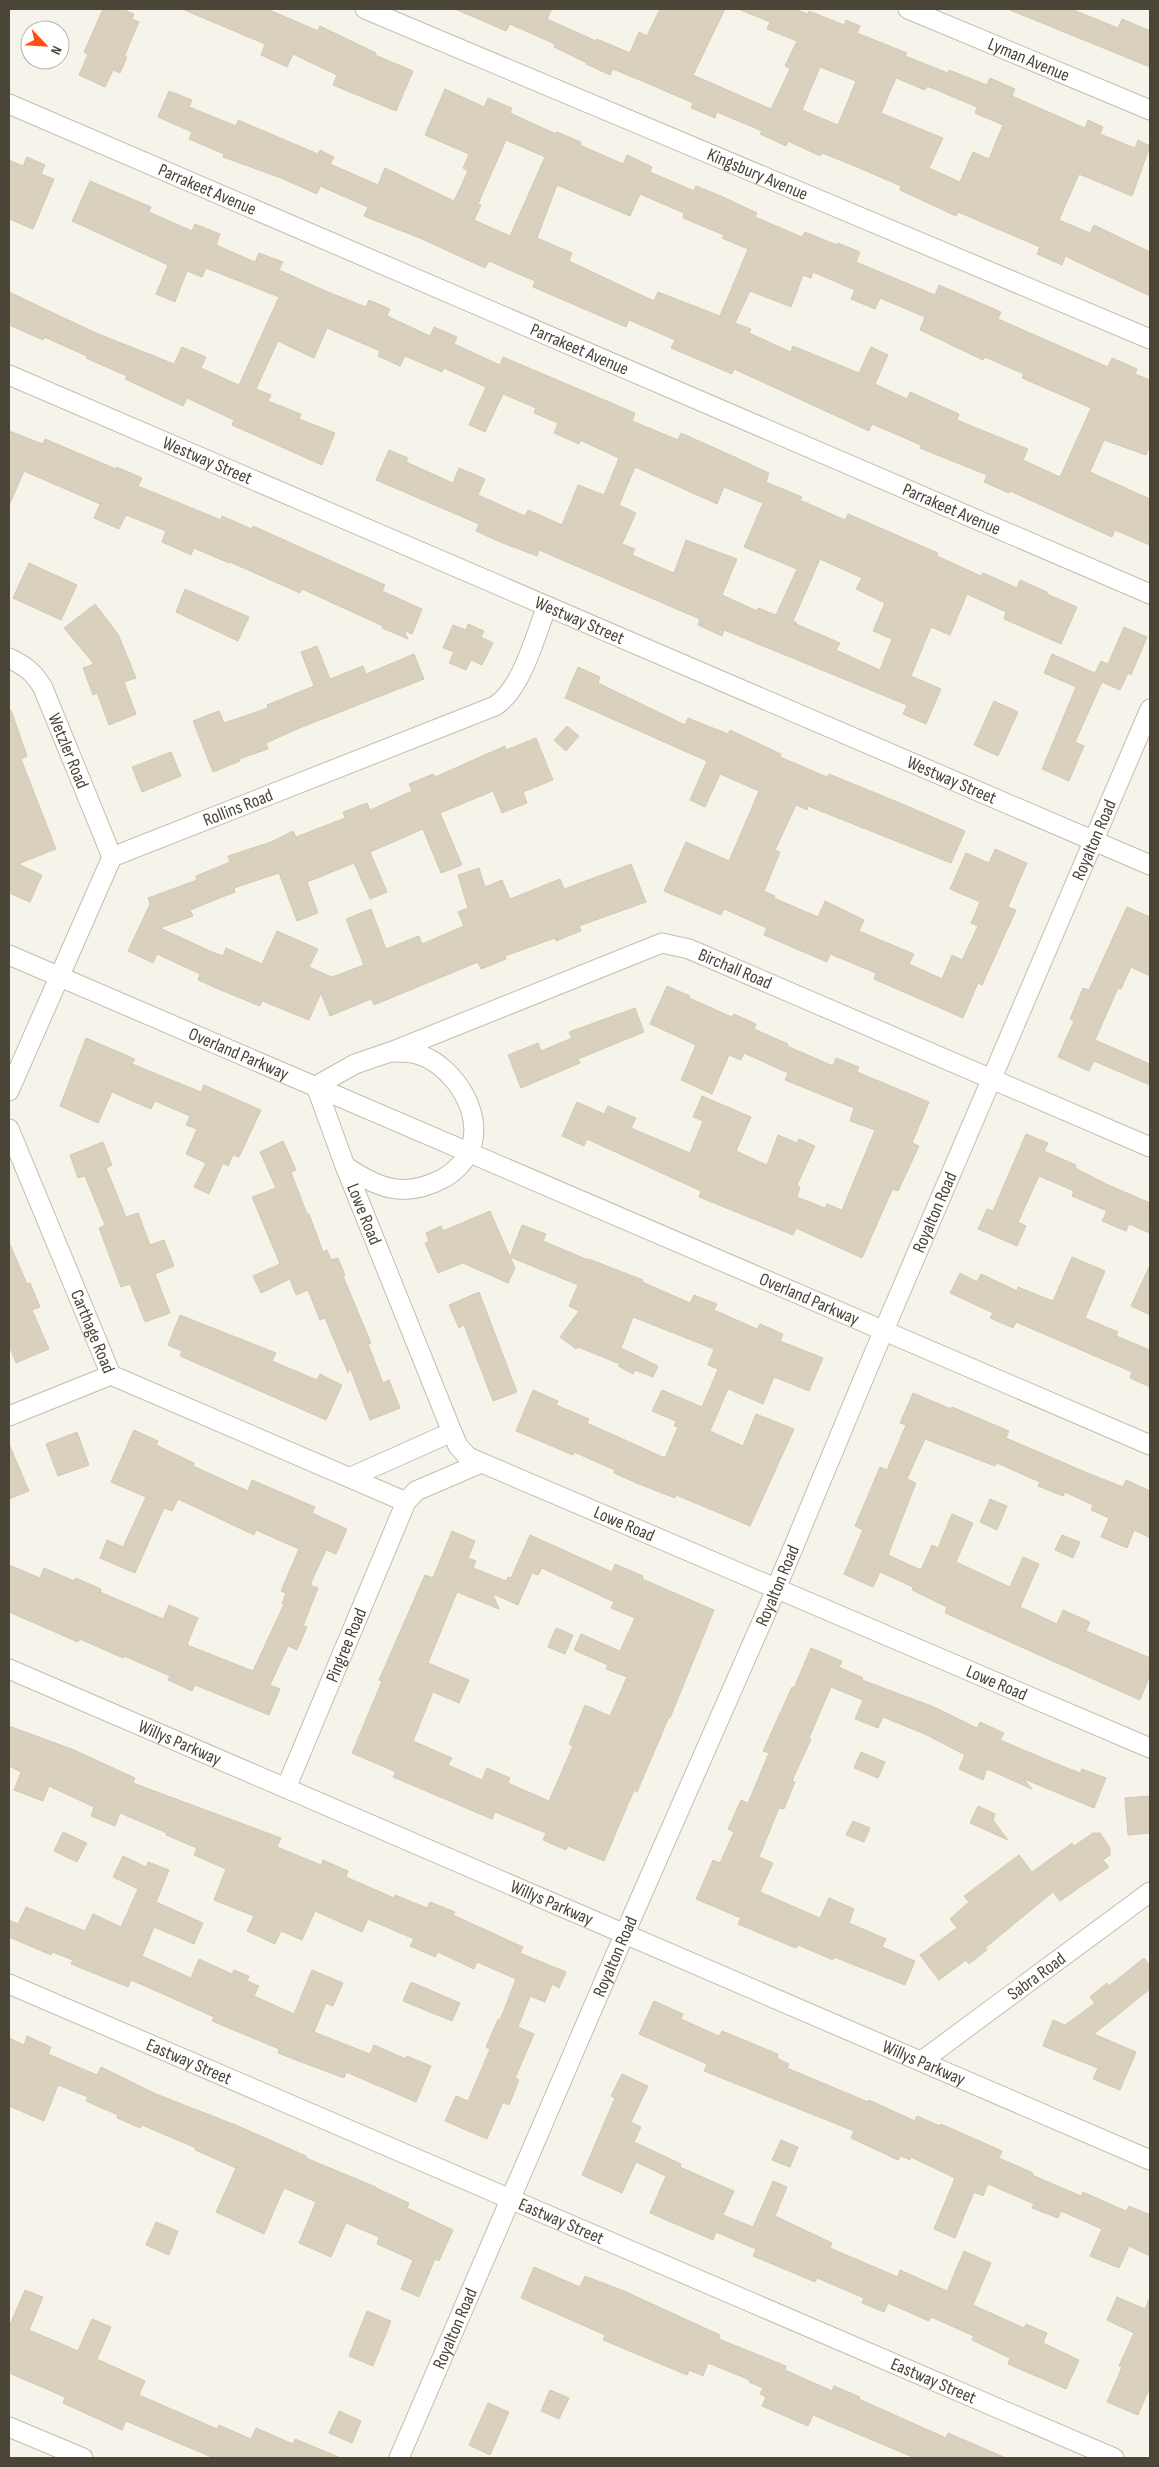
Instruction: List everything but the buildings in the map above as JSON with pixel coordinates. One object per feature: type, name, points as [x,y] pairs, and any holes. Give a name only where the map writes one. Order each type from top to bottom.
[{"type":"street","name":"Kingsbury Avenue","points":[[365,9],[1150,339]]},
{"type":"street","name":"Lyman Avenue","points":[[908,9],[1150,110]]},
{"type":"street","name":"Parrakeet Avenue","points":[[9,104],[1150,594]]},
{"type":"street","name":"Westway Street","points":[[9,375],[1150,865]]},
{"type":"street","name":"Rollins Road","points":[[112,858],[495,706],[502,701],[515,685],[548,606]]},
{"type":"street","name":"Wetzler Road","points":[[9,658],[27,667],[36,675],[43,688],[112,858]]},
{"type":"street","name":"Royalton Road","points":[[399,2458],[625,1933],[776,1589],[883,1331],[1150,709]]},
{"type":"street","points":[[9,1091],[112,858]]},
{"type":"street","name":"Birchall Road","points":[[316,1086],[355,1064],[662,943],[689,950],[1150,1147]]},
{"type":"street","name":"Overland Parkway","points":[[9,955],[1150,1445]]},
{"type":"street","points":[[345,1166],[377,1185],[394,1190],[412,1190],[434,1183],[452,1174],[464,1162],[472,1143],[472,1122],[466,1098],[454,1080],[438,1065],[417,1054],[392,1051]]},
{"type":"street","name":"Lowe Road","points":[[316,1086],[345,1166],[452,1432],[463,1452],[481,1463],[1150,1748]]},
{"type":"street","name":"Carthage Road","points":[[9,1129],[111,1375],[351,1477]]},
{"type":"street","points":[[9,1416],[111,1375]]},
{"type":"street","points":[[351,1477],[452,1432]]},
{"type":"street","name":"Pingree Road","points":[[286,1788],[406,1502],[416,1491],[481,1463]]},
{"type":"street","points":[[351,1477],[406,1502]]},
{"type":"street","name":"Willys Parkway","points":[[9,1669],[923,2060],[1150,2160]]},
{"type":"street","name":"Sabra Road","points":[[923,2060],[1150,1892]]},
{"type":"street","name":"Eastway Street","points":[[9,1984],[1114,2458]]},
{"type":"street","points":[[9,2427],[83,2458]]}]
